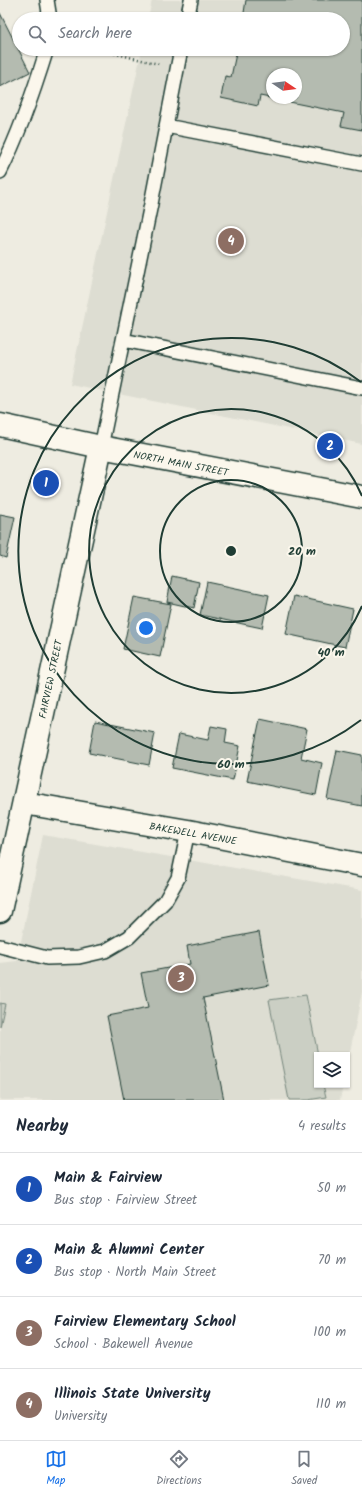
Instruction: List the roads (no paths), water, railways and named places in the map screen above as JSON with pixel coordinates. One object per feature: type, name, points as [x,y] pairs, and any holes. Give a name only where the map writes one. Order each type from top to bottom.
[{"type":"street","name":"NORTH MAIN STREET","points":[[0,425],[101,447],[362,497]]},
{"type":"street","name":"FAIRVIEW STREET","points":[[0,911],[101,447]]},
{"type":"street","name":"BAKEWELL AVENUE","points":[[24,803],[188,831],[362,865]]},
{"type":"lane","points":[[47,0],[49,12]]},
{"type":"lane","points":[[188,12],[191,0]]},
{"type":"lane","points":[[0,172],[8,157],[31,102],[46,56]]},
{"type":"lane","points":[[101,447],[180,56]]},
{"type":"lane","points":[[166,126],[362,164]]},
{"type":"lane","points":[[123,340],[362,388]]},
{"type":"lane","points":[[0,946],[47,958],[79,957],[106,951],[129,937],[165,901],[178,878],[188,831]]},
{"type":"place","name":"Illinois State University","points":[[231,241]]},
{"type":"place","name":"Main & Alumni Center","points":[[330,446]]},
{"type":"place","name":"Main & Fairview","points":[[46,483]]},
{"type":"place","name":"Fairview Elementary School","points":[[181,978]]}]
